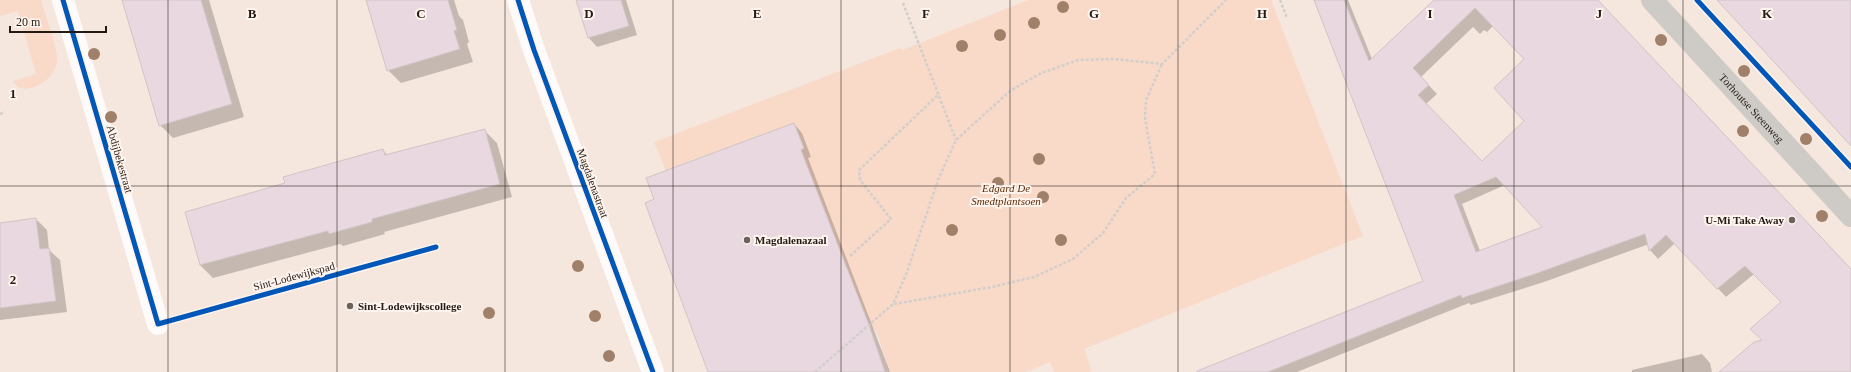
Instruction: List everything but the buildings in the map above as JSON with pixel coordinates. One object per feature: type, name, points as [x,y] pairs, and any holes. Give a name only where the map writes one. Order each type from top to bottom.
[{"type":"main road","name":"Torhoutse Steenweg","points":[[1652,0],[1851,216]]},
{"type":"street","name":"Abdijbekestraat","points":[[62,0],[158,324]]},
{"type":"street","name":"Magdalenastraat","points":[[518,0],[534,50],[653,372]]},
{"type":"path","points":[[893,304],[992,287],[1034,277],[1073,259],[1103,233],[1126,198],[1155,174],[1145,118],[1146,100],[1162,64],[1226,0]]},
{"type":"path","points":[[1280,0],[1287,18]]},
{"type":"path","points":[[903,3],[956,140]]},
{"type":"path","points":[[815,372],[893,304],[906,272],[938,180],[956,140],[1010,91],[1039,74],[1078,60],[1114,59],[1162,64]]},
{"type":"path","points":[[850,256],[891,219],[860,180],[859,170],[938,95]]},
{"type":"path","points":[[0,114],[5,112]]},
{"type":"green space","points":[[0,0],[41,0],[54,41],[57,63],[51,76],[38,86],[23,89],[17,86],[13,81],[36,74],[18,11],[0,16]]},
{"type":"green space","name":"Edgard De Smedtplantsoen","points":[[1028,0],[1271,0],[1363,236],[1084,349],[1092,371],[1089,372],[1054,372],[1050,362],[1026,372],[889,372],[878,335],[867,320],[801,150],[804,148],[794,123],[666,171],[654,142],[900,48],[902,50]]},
{"type":"cycle path","name":"Sint-Lodewijkspad","points":[[63,0],[158,324],[436,247]]},
{"type":"cycle path","points":[[518,0],[534,50],[653,372]]},
{"type":"cycle path","points":[[1697,0],[1851,167]]},
{"type":"place","name":"U-Mi Take Away","points":[[1792,220]]},
{"type":"place","name":"Magdalenazaal","points":[[747,240]]},
{"type":"place","name":"Sint-Lodewijkscollege","points":[[350,306]]}]
